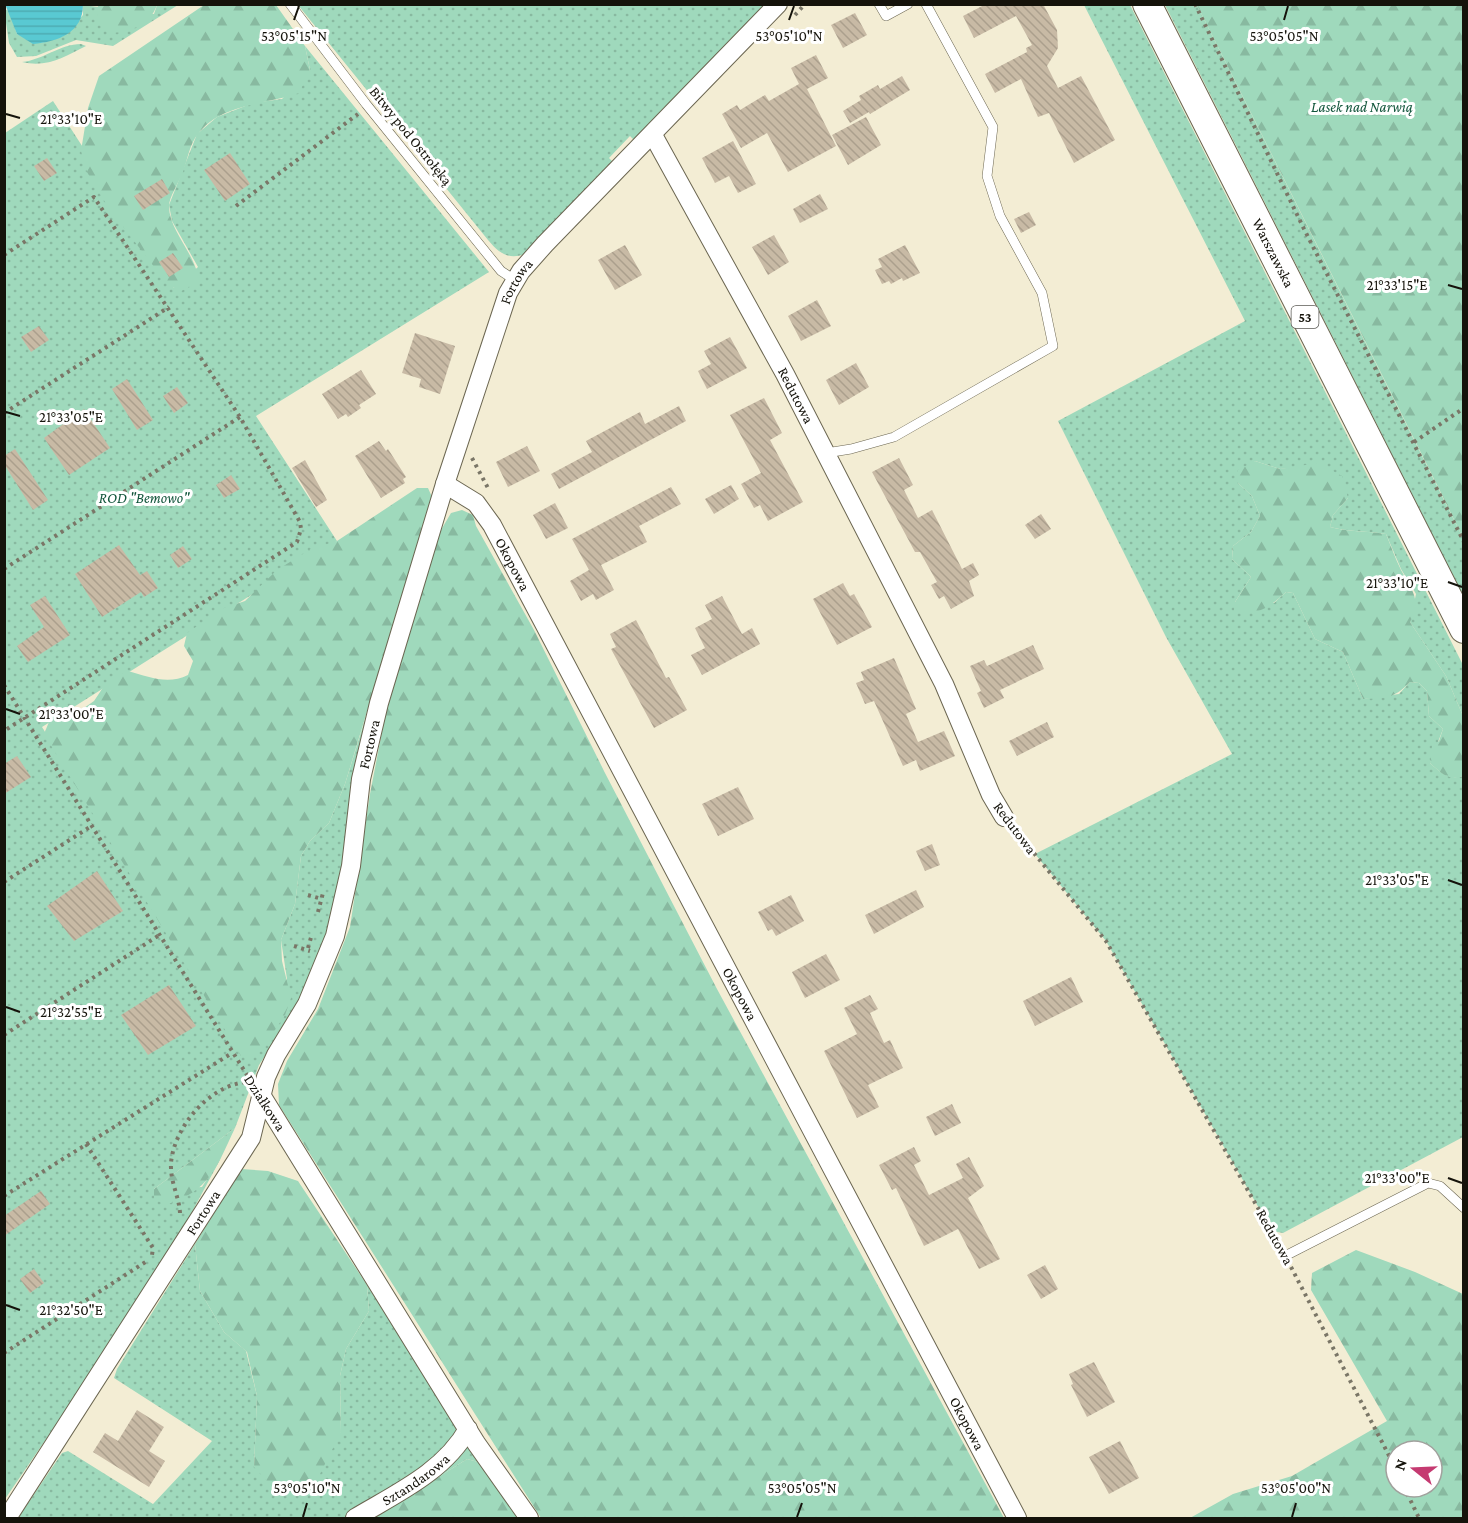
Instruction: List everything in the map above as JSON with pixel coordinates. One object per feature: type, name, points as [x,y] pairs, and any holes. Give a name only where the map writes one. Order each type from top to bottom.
[{"type":"main road","name":"Warszawska","points":[[1147,4],[1464,629]]},
{"type":"street","name":"Fortowa","points":[[7,1518],[251,1138],[263,1098],[266,1077],[276,1055],[308,1004],[334,936],[351,866],[368,745],[445,484],[501,308],[515,280],[545,244],[778,4]]},
{"type":"street","name":"Redutowa","points":[[652,135],[785,374],[826,453],[944,684],[991,795],[1004,818]]},
{"type":"street","name":"Okopowa","points":[[445,484],[476,503],[492,525],[1017,1518]]},
{"type":"street","name":"Działkowa","points":[[263,1098],[468,1430],[529,1518]]},
{"type":"street","name":"Sztandarowa","points":[[355,1518],[427,1474],[448,1457],[468,1430]]},
{"type":"lane","name":"Bitwy pod Ostrołęką","points":[[290,4],[368,107],[501,271],[515,280]]},
{"type":"lane","points":[[879,4],[886,16],[908,4]]},
{"type":"lane","points":[[826,453],[851,449],[894,437],[1053,346],[1042,293],[1000,216],[987,176],[993,127],[926,4]]},
{"type":"lane","points":[[1286,1256],[1428,1183],[1440,1186],[1464,1208]]},
{"type":"path","points":[[1195,4],[1304,229],[1464,542]]},
{"type":"path","points":[[236,206],[368,107]]},
{"type":"path","points":[[4,255],[94,197],[240,417],[300,522],[301,530],[297,542],[4,731]]},
{"type":"path","points":[[4,413],[169,307]]},
{"type":"path","points":[[1414,442],[1464,408]]},
{"type":"path","points":[[4,569],[240,417]]},
{"type":"path","name":"Działkowa","points":[[4,685],[252,1082],[227,1087],[180,1129],[173,1146],[171,1165],[172,1188],[179,1205],[181,1250]]},
{"type":"path","name":"Redutowa","points":[[1004,818],[1106,941],[1286,1256],[1384,1446]]},
{"type":"path","points":[[4,882],[93,825]]},
{"type":"path","points":[[318,912],[320,903]]},
{"type":"path","points":[[4,1035],[161,934]]},
{"type":"path","points":[[308,947],[312,934]]},
{"type":"path","points":[[4,1196],[232,1053]]},
{"type":"path","points":[[4,1353],[145,1264],[151,1256],[153,1248],[86,1144]]},
{"type":"path","points":[[1410,1499],[1419,1518]]},
{"type":"green space","points":[[98,4],[157,5],[144,23],[124,31],[109,33],[97,17]]},
{"type":"green space","points":[[83,5],[154,14],[157,5],[178,5],[113,46],[76,40],[36,56],[17,57],[9,43],[4,9],[9,11],[17,34],[40,43],[63,36],[83,15]]},
{"type":"green space","points":[[204,5],[276,5],[305,46],[310,70],[299,93],[245,106],[219,116],[195,138],[169,206],[173,225],[193,262],[199,283],[181,291],[168,285],[108,207],[87,172],[81,151],[88,108],[99,76]]},
{"type":"green space","points":[[298,5],[766,5],[635,141],[630,136],[609,158],[614,163],[525,254],[509,256],[496,249],[488,240]]},
{"type":"green space","points":[[1084,5],[1130,5],[1463,665],[1463,716],[1446,676],[1410,622],[1416,594],[1401,569],[1386,534],[1330,527],[1333,515],[1348,498],[1294,468],[1280,469],[1255,461],[1238,483],[1252,496],[1260,516],[1251,532],[1233,546],[1232,559],[1251,577],[1235,602],[1274,603],[1286,592],[1293,593],[1315,639],[1343,652],[1363,699],[1399,694],[1410,682],[1419,683],[1427,691],[1429,716],[1443,729],[1430,763],[1441,773],[1449,776],[1463,776],[1463,1137],[1283,1233],[1272,1231],[1106,941],[1035,854],[1232,754],[1166,637],[1058,421],[1245,321]]},
{"type":"green space","points":[[1165,5],[1197,5],[1463,538],[1463,595]]},
{"type":"green space","name":"Lasek nad Narwią","points":[[1197,5],[1463,5],[1463,538],[1443,497]]},
{"type":"green space","points":[[81,44],[86,46],[55,60],[39,64],[22,62],[66,47]]},
{"type":"green space","name":"ROD \"Bemowo\"","points":[[305,46],[489,272],[256,416],[337,541],[42,727],[246,1056],[287,979],[281,940],[295,904],[301,856],[310,841],[329,823],[345,784],[371,700],[339,897],[315,972],[286,1024],[259,1065],[235,1128],[154,1189],[202,1187],[222,1156],[170,1253],[138,1305],[5,1499],[5,133],[53,101],[174,288],[198,267],[172,221],[169,205],[197,134],[217,117],[253,103],[282,99],[310,70]]},
{"type":"green space","points":[[1255,461],[1280,469],[1318,463],[1342,476],[1348,498],[1333,515],[1330,527],[1386,534],[1416,601],[1414,615],[1410,622],[1446,676],[1463,716],[1463,776],[1449,777],[1430,763],[1432,746],[1439,741],[1443,729],[1429,716],[1427,691],[1419,683],[1410,682],[1394,695],[1363,699],[1343,652],[1315,639],[1293,593],[1286,592],[1256,612],[1234,610],[1235,602],[1251,577],[1232,559],[1233,546],[1251,532],[1260,516],[1252,496],[1238,483],[1238,470]]},
{"type":"green space","points":[[417,488],[428,488],[432,497],[345,784],[329,823],[310,841],[301,856],[295,904],[281,940],[282,961],[291,998],[285,1015],[269,1039],[250,1056],[241,1056],[44,734],[51,717],[65,709],[81,710],[94,701],[108,680],[128,671],[166,680],[188,675],[193,661],[184,646],[187,633],[224,608],[245,601],[277,570],[311,549],[337,541]]},
{"type":"green space","points":[[462,510],[473,515],[476,526],[534,630],[717,989],[1004,1518],[541,1518],[279,1105],[278,1084],[287,1061],[318,1009],[350,927],[370,794],[386,711],[438,535],[451,513]]},
{"type":"green space","points":[[235,1128],[216,1166],[202,1185],[192,1193],[165,1205],[154,1198],[154,1189]]},
{"type":"green space","points":[[241,1169],[268,1171],[298,1181],[367,1285],[369,1311],[346,1349],[340,1376],[341,1432],[314,1486],[279,1494],[254,1467],[257,1396],[247,1352],[224,1332],[200,1291],[195,1244]]},
{"type":"green space","points":[[195,1244],[200,1291],[224,1332],[246,1351],[257,1396],[254,1467],[341,1432],[340,1376],[346,1349],[369,1311],[367,1285],[478,1462],[467,1459],[374,1518],[18,1518],[62,1453],[68,1451],[153,1504],[212,1441],[114,1378],[117,1369]]},
{"type":"green space","points":[[1356,1250],[1415,1272],[1463,1294],[1463,1518],[1190,1518],[1233,1494],[1292,1476],[1387,1421],[1311,1290],[1312,1273]]},
{"type":"green space","points":[[467,1459],[478,1462],[520,1518],[374,1518]]},
{"type":"water","points":[[5,4],[83,5],[79,22],[74,29],[60,38],[33,44],[17,34]]},
{"type":"building","points":[[986,4],[1043,4],[1057,30],[1058,48],[1047,66],[1058,88],[1081,76],[1115,140],[1074,163],[1049,113],[1038,117],[1021,79],[995,93],[985,74],[1027,52],[1026,48],[1032,45],[1016,16],[974,38],[963,16]]},
{"type":"building","points":[[855,13],[867,35],[843,48],[831,25]]},
{"type":"building","points":[[816,55],[828,78],[807,89],[836,146],[788,172],[767,133],[741,148],[722,114],[737,105],[740,110],[765,95],[769,101],[799,84],[791,68]]},
{"type":"building","points":[[902,76],[910,90],[850,123],[843,111],[861,100],[859,96],[878,85],[880,89]]},
{"type":"building","points":[[866,117],[881,145],[848,165],[832,135]]},
{"type":"building","points":[[733,141],[756,184],[738,193],[729,176],[715,183],[702,158]]},
{"type":"building","points":[[230,153],[250,184],[225,201],[204,170]]},
{"type":"building","points":[[47,158],[57,173],[44,181],[34,166]]},
{"type":"building","points":[[162,179],[170,193],[143,210],[134,196]]},
{"type":"building","points":[[820,194],[828,209],[800,223],[793,209]]},
{"type":"building","points":[[1029,212],[1036,225],[1021,233],[1014,219]]},
{"type":"building","points":[[774,235],[789,262],[768,275],[752,247]]},
{"type":"building","points":[[625,245],[642,275],[615,290],[598,260]]},
{"type":"building","points":[[905,245],[920,273],[903,281],[902,278],[891,284],[889,281],[882,284],[875,270],[882,267],[878,259]]},
{"type":"building","points":[[173,253],[183,268],[169,277],[159,262]]},
{"type":"building","points":[[817,300],[831,326],[801,341],[788,316]]},
{"type":"building","points":[[39,326],[49,340],[31,352],[21,337]]},
{"type":"building","points":[[415,333],[455,346],[440,394],[419,387],[421,379],[402,373]]},
{"type":"building","points":[[730,337],[747,368],[707,389],[698,371],[711,364],[704,351]]},
{"type":"building","points":[[856,363],[869,387],[839,405],[826,380]]},
{"type":"building","points":[[361,370],[376,394],[359,405],[361,408],[348,417],[346,414],[338,419],[322,394]]},
{"type":"building","points":[[127,379],[153,420],[137,430],[112,389]]},
{"type":"building","points":[[177,387],[188,403],[174,413],[163,396]]},
{"type":"building","points":[[764,398],[782,433],[770,440],[803,502],[768,521],[760,505],[754,508],[741,484],[761,473],[730,415]]},
{"type":"building","points":[[679,406],[686,421],[559,489],[551,474],[592,452],[586,441],[640,412],[645,424]]},
{"type":"building","points":[[84,409],[110,448],[69,475],[44,438]]},
{"type":"building","points":[[379,441],[386,451],[388,449],[406,477],[403,479],[405,483],[381,498],[355,456]]},
{"type":"building","points":[[527,446],[540,471],[508,487],[496,462]]},
{"type":"building","points":[[15,449],[48,500],[33,510],[4,464],[4,456]]},
{"type":"building","points":[[899,458],[913,485],[904,490],[918,518],[932,510],[962,569],[973,563],[979,575],[969,581],[974,596],[951,609],[944,596],[939,599],[931,585],[937,582],[920,552],[915,552],[872,472]]},
{"type":"building","points":[[305,460],[327,500],[316,507],[292,468]]},
{"type":"building","points":[[231,475],[240,489],[224,498],[216,485]]},
{"type":"building","points":[[731,485],[739,499],[714,514],[705,499]]},
{"type":"building","points":[[671,487],[681,504],[639,526],[647,542],[601,565],[614,590],[596,600],[593,594],[581,601],[570,581],[589,570],[572,539]]},
{"type":"building","points":[[555,503],[568,528],[546,539],[533,515]]},
{"type":"building","points":[[1041,514],[1051,529],[1035,539],[1025,525]]},
{"type":"building","points":[[119,545],[140,575],[147,571],[158,588],[144,597],[141,592],[102,617],[75,574]]},
{"type":"building","points":[[183,546],[192,559],[178,568],[170,555]]},
{"type":"building","points":[[843,583],[850,596],[854,594],[872,627],[837,645],[813,599]]},
{"type":"building","points":[[45,596],[70,635],[28,662],[17,646],[44,627],[30,605]]},
{"type":"building","points":[[722,596],[742,634],[752,628],[760,644],[702,675],[691,655],[705,648],[695,628],[712,619],[705,605]]},
{"type":"building","points":[[636,620],[666,678],[669,677],[687,710],[654,728],[611,649],[616,647],[610,634]]},
{"type":"building","points":[[1033,645],[1044,669],[1000,690],[1004,698],[984,708],[977,693],[981,691],[970,666],[984,660],[987,666]]},
{"type":"building","points":[[894,658],[916,709],[906,714],[918,742],[944,731],[955,756],[920,771],[916,760],[903,766],[874,701],[865,704],[856,683],[864,680],[861,672]]},
{"type":"building","points":[[1047,722],[1054,737],[1017,756],[1009,741]]},
{"type":"building","points":[[17,756],[31,777],[4,794],[4,764]]},
{"type":"building","points":[[738,787],[754,819],[718,836],[702,804]]},
{"type":"building","points":[[932,844],[940,865],[925,871],[916,851]]},
{"type":"building","points":[[97,871],[123,911],[74,941],[47,906]]},
{"type":"building","points":[[916,890],[924,907],[874,934],[865,915]]},
{"type":"building","points":[[791,895],[804,921],[776,936],[772,929],[768,931],[758,912]]},
{"type":"building","points":[[826,954],[840,980],[805,998],[792,972]]},
{"type":"building","points":[[1071,977],[1083,1002],[1035,1026],[1023,1001]]},
{"type":"building","points":[[169,985],[196,1026],[148,1055],[121,1015]]},
{"type":"building","points":[[870,995],[878,1009],[870,1013],[884,1043],[890,1040],[903,1068],[868,1085],[879,1107],[857,1118],[824,1051],[857,1034],[844,1008]]},
{"type":"building","points":[[952,1104],[961,1123],[935,1136],[926,1117]]},
{"type":"building","points":[[914,1147],[921,1161],[914,1165],[929,1195],[963,1178],[956,1164],[969,1157],[984,1186],[968,1198],[1000,1259],[979,1269],[958,1229],[924,1246],[896,1188],[892,1190],[879,1165]]},
{"type":"building","points":[[41,1191],[50,1204],[4,1236],[4,1216]]},
{"type":"building","points":[[1045,1265],[1058,1289],[1041,1299],[1027,1275]]},
{"type":"building","points":[[34,1269],[44,1283],[30,1293],[20,1279]]},
{"type":"building","points":[[1094,1362],[1115,1402],[1087,1417],[1071,1385],[1073,1384],[1069,1374]]},
{"type":"building","points":[[137,1410],[164,1427],[149,1451],[165,1461],[149,1487],[93,1452],[105,1433],[118,1441]]},
{"type":"building","points":[[1120,1441],[1139,1478],[1109,1494],[1089,1457]]}]
